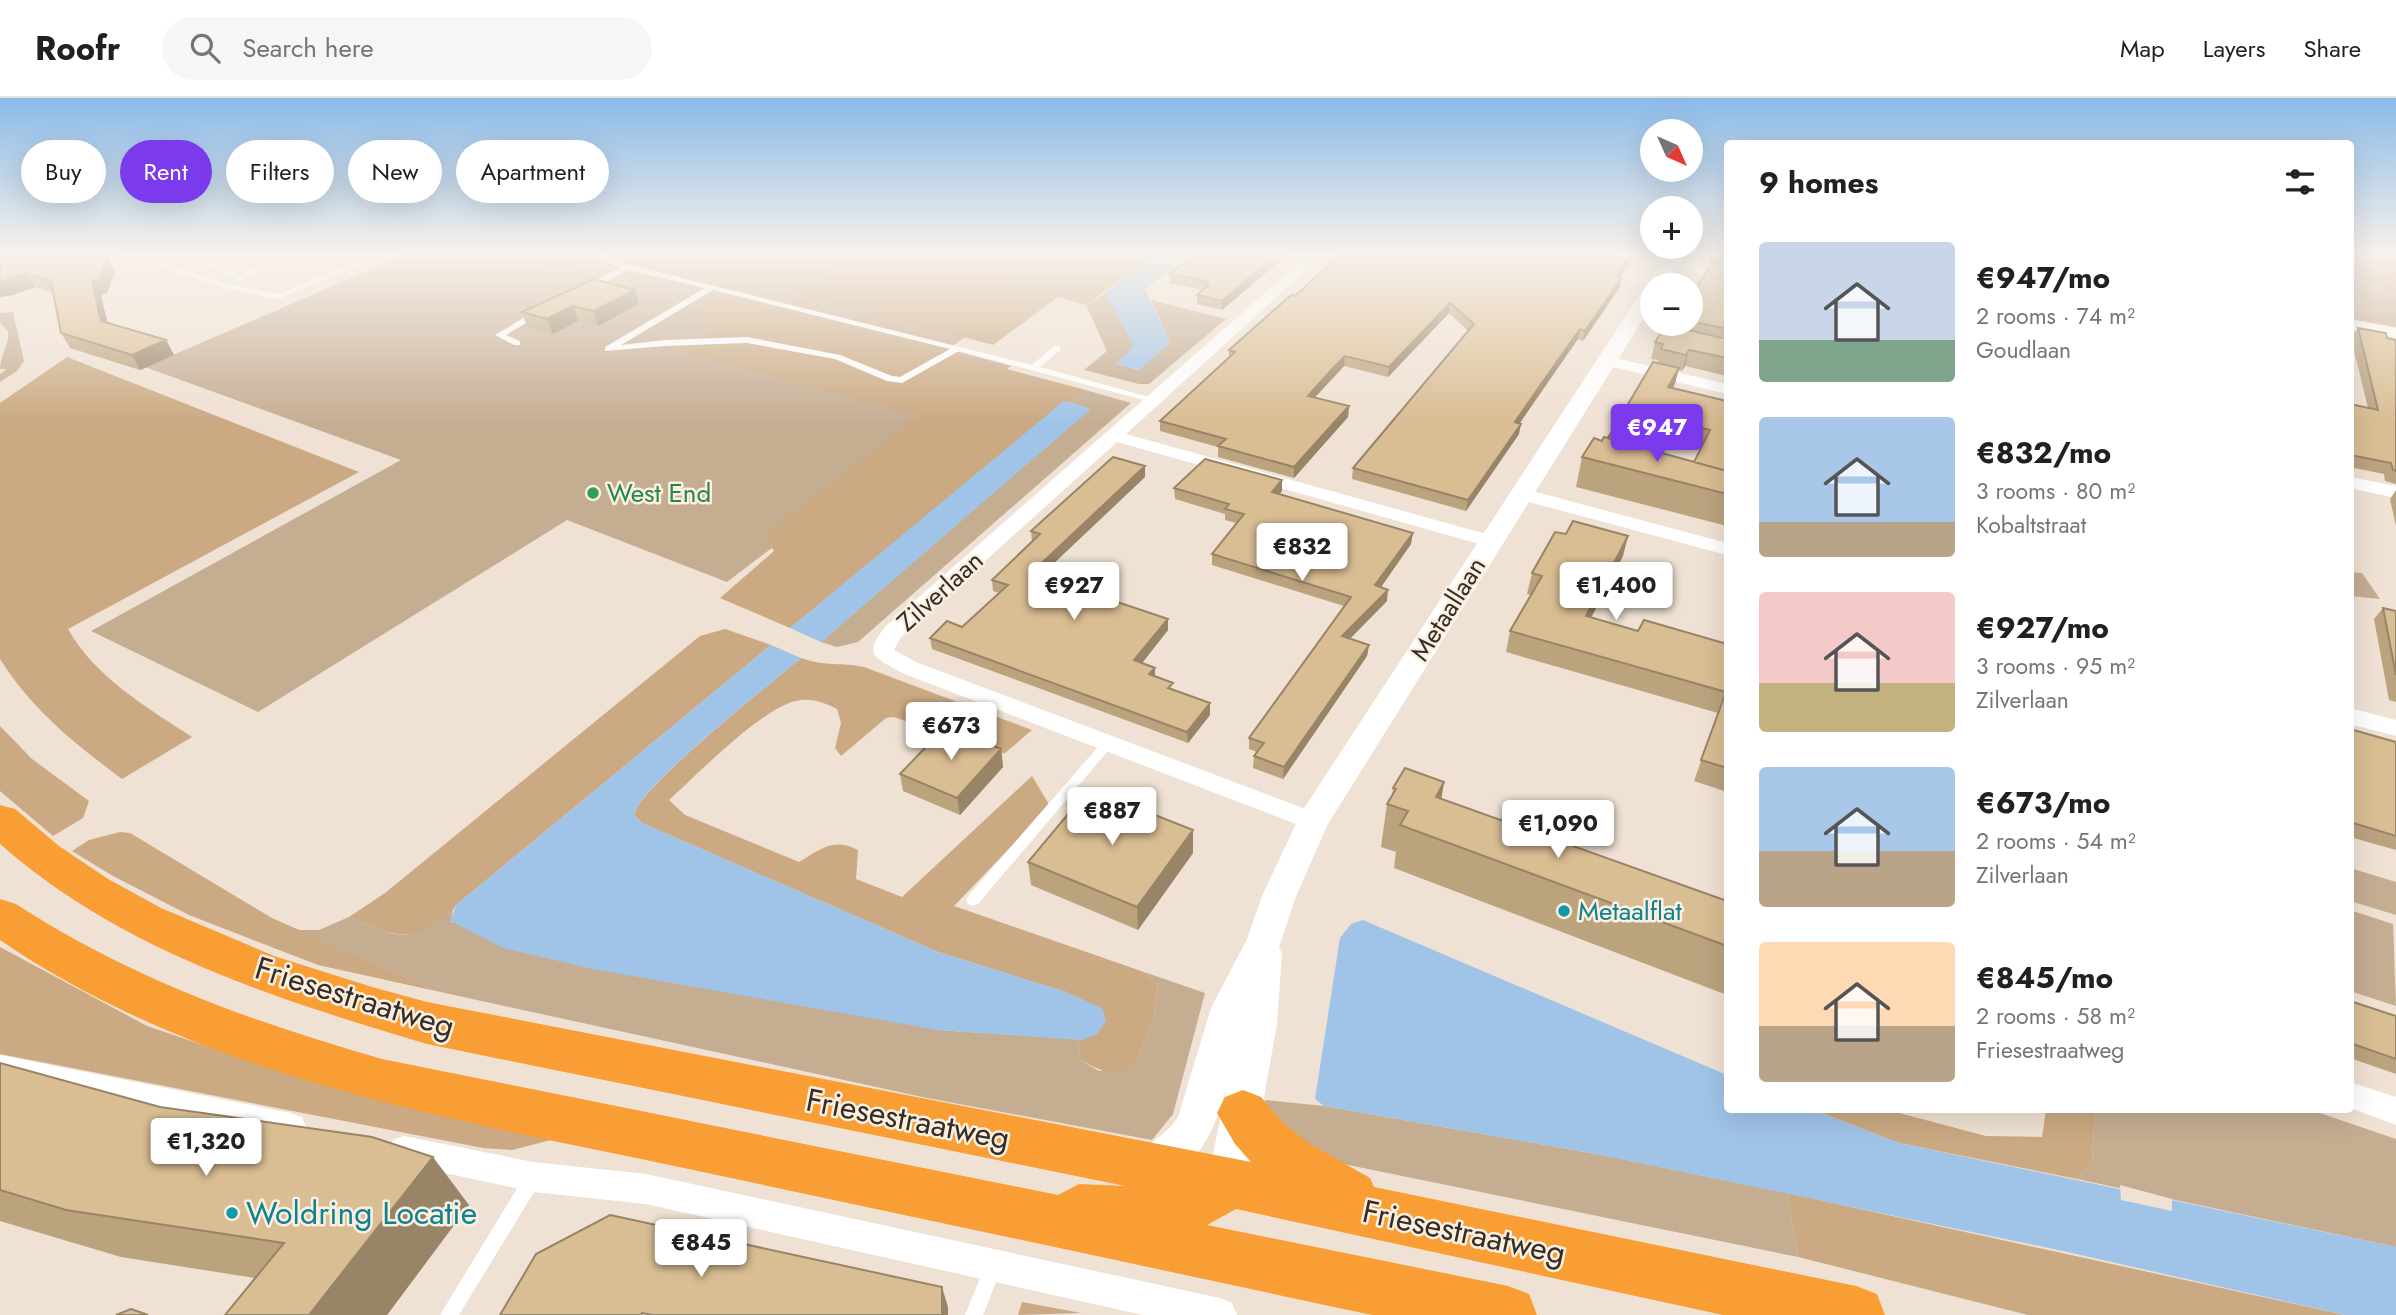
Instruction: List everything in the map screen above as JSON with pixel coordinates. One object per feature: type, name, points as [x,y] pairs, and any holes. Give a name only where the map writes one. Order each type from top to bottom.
[{"type":"highway","name":"Friesestraatweg","points":[[0,820],[89,888],[145,918],[197,945],[334,997],[491,1036],[1228,1182],[1856,1315]]},
{"type":"highway","points":[[0,917],[73,963],[207,1025],[286,1054],[382,1081],[1508,1315]]},
{"type":"highway","points":[[1244,1113],[1252,1128],[1276,1152],[1383,1214]]},
{"type":"highway","points":[[1017,1215],[1078,1210],[1174,1212],[1209,1199],[1228,1182]]},
{"type":"street","name":"Zilverlaan","points":[[1254,311],[893,632],[884,643],[883,653],[910,668],[1313,821]]},
{"type":"street","name":"Metaallaan","points":[[1151,1168],[1186,1140],[1196,1124],[1230,1008],[1265,939],[1279,896],[1313,821],[1638,311]]},
{"type":"street","points":[[2354,326],[2396,333]]},
{"type":"street","points":[[1606,361],[1724,387]]},
{"type":"street","points":[[1115,436],[1490,541]]},
{"type":"street","points":[[2354,483],[2396,492]]},
{"type":"street","points":[[1521,494],[1724,548]]},
{"type":"street","points":[[2354,717],[2396,727]]},
{"type":"street","name":"Metaallaan","points":[[1228,1182],[1244,1113],[1258,1024],[1265,939]]},
{"type":"street","points":[[0,1068],[321,1133]]},
{"type":"street","points":[[2354,1096],[2396,1111]]},
{"type":"street","points":[[374,1144],[533,1178],[646,1189],[1220,1315]]},
{"type":"lane","points":[[517,343],[499,335],[544,311]]},
{"type":"lane","points":[[608,349],[673,311]]},
{"type":"lane","points":[[805,311],[1035,367],[1155,400]]},
{"type":"lane","points":[[608,349],[665,343],[747,340],[837,357],[890,379],[902,380],[958,348]]},
{"type":"lane","points":[[1035,367],[1057,348]]},
{"type":"lane","points":[[973,900],[1108,743]]},
{"type":"lane","points":[[449,1315],[533,1178]]},
{"type":"lane","points":[[974,1315],[993,1267]]},
{"type":"shaded area","name":"West End","points":[[275,311],[1002,311],[948,349],[1011,366],[727,582],[567,520],[258,712],[91,631],[401,460],[145,367]]},
{"type":"shaded area","points":[[695,311],[786,311],[1082,389],[790,628],[720,598],[774,551],[764,535],[919,416],[679,351],[726,324],[690,314]]},
{"type":"shaded area","points":[[863,311],[1039,311],[993,345]]},
{"type":"shaded area","points":[[1089,311],[1116,311],[1135,347],[1116,364],[1139,370],[1170,342],[1156,311],[1194,311],[1226,319],[1149,384],[1139,384],[1084,370],[1107,351]]},
{"type":"shaded area","points":[[2354,311],[2396,311],[2396,327],[2354,320]]},
{"type":"shaded area","points":[[13,312],[24,361],[17,371],[0,382],[0,374],[7,369],[0,369],[8,331],[0,323],[0,313]]},
{"type":"shaded area","points":[[67,357],[359,472],[68,629],[92,662],[123,690],[192,737],[122,779],[71,739],[40,710],[0,659],[0,403]]},
{"type":"shaded area","points":[[1082,389],[1131,403],[858,642],[837,647],[821,642],[1090,409],[1064,401]]},
{"type":"shaded area","points":[[2354,572],[2362,573],[2380,599],[2354,596]]},
{"type":"shaded area","points":[[725,629],[771,645],[456,905],[447,916],[425,930],[403,934],[382,931],[349,917],[385,893],[700,636]]},
{"type":"shaded area","points":[[801,658],[818,663],[864,667],[1032,730],[1005,753],[999,754],[894,717],[886,718],[841,756],[835,748],[841,723],[837,709],[820,702],[801,700],[786,704],[751,726],[669,800],[685,815],[799,862],[827,846],[849,846],[858,850],[856,879],[902,897],[1032,776],[1050,806],[954,906],[1144,972],[1158,986],[1154,1018],[1136,1064],[1107,1071],[1080,1060],[1078,1039],[1082,1040],[1066,992],[938,952],[642,823],[634,815],[642,801],[682,759]]},
{"type":"shaded area","points":[[0,726],[32,759],[89,801],[83,818],[53,836],[0,791]]},
{"type":"shaded area","points":[[120,832],[130,833],[272,918],[436,991],[318,965],[189,915],[113,876],[72,851],[89,840]]},
{"type":"shaded area","points":[[2354,869],[2396,882],[2396,915],[2354,902]]},
{"type":"shaded area","points":[[453,911],[451,922],[938,1030],[1078,1039],[1080,1060],[1099,1071],[1136,1064],[1154,1018],[1158,986],[1144,972],[1205,993],[1173,1114],[1152,1140],[922,1097],[436,991],[298,930],[319,930],[349,917],[392,934],[403,935],[425,929]]},
{"type":"shaded area","points":[[2354,911],[2393,924],[2396,1006],[2354,992]]},
{"type":"shaded area","points":[[0,947],[147,1026],[236,1056],[555,1139],[512,1150],[483,1148],[0,1054]]},
{"type":"shaded area","points":[[1265,1100],[1324,1106],[1602,1155],[1787,1193],[1798,1257],[1319,1159],[1269,1112]]},
{"type":"shaded area","points":[[1822,1113],[1899,1113],[1986,1136],[2042,1137],[2046,1113],[2095,1113],[2092,1162],[2077,1179],[1899,1143]]},
{"type":"shaded area","points":[[2095,1113],[2320,1113],[2396,1139],[2396,1247],[2077,1179],[2092,1162]]},
{"type":"shaded area","points":[[1787,1193],[2345,1315],[2028,1315],[1798,1257]]},
{"type":"shaded area","points":[[1022,1302],[1081,1313],[1018,1315]]},
{"type":"water","points":[[1115,311],[1155,311],[1170,342],[1140,370],[1115,364],[1134,346]]},
{"type":"water","points":[[1064,401],[1091,409],[821,642],[790,628]]},
{"type":"water","points":[[771,645],[801,658],[658,781],[634,815],[642,823],[938,952],[1066,992],[1102,1008],[1106,1020],[1097,1034],[1082,1040],[938,1030],[593,969],[503,948],[451,921],[456,905]]},
{"type":"water","points":[[1363,920],[1724,1074],[1724,1113],[1822,1113],[1899,1143],[2396,1247],[2396,1315],[2345,1315],[2063,1251],[1602,1155],[1324,1106],[1315,1099],[1340,938],[1351,924]]},
{"type":"pier","points":[[2120,1185],[2172,1199],[2172,1211],[2121,1200]]},
{"type":"building","points":[[57,311],[99,311],[101,321],[166,340],[132,355],[61,333]]},
{"type":"building","points":[[525,311],[563,311],[547,319],[522,312]]},
{"type":"building","points":[[1273,311],[1443,311],[1389,367],[1345,356],[1334,367],[1308,396],[1349,406],[1294,467],[1218,446],[1226,439],[1160,421],[1235,352],[1229,350]]},
{"type":"building","points":[[1459,311],[1599,311],[1585,331],[1580,329],[1544,380],[1515,422],[1521,424],[1468,500],[1353,468],[1474,324]]},
{"type":"building","points":[[1703,311],[1724,311],[1724,328],[1703,324]]},
{"type":"building","points":[[2358,328],[2386,333],[2387,338],[2396,340],[2396,471],[2391,463],[2354,456],[2354,405],[2378,410]]},
{"type":"building","points":[[1703,333],[1724,338],[1724,357],[1689,350],[1686,355],[1661,349],[1663,344],[1655,342],[1659,336],[1703,336]]},
{"type":"building","points":[[1653,362],[1679,368],[1668,387],[1724,400],[1724,470],[1694,462],[1710,430],[1664,419],[1648,449],[1608,438]]},
{"type":"building","points":[[1604,437],[1724,470],[1724,493],[1582,457],[1594,438],[1602,441]]},
{"type":"building","points":[[1113,457],[1145,466],[1031,573],[1168,619],[1134,660],[1155,668],[1149,674],[1173,683],[1168,688],[1210,703],[1187,732],[930,638],[947,621],[962,627],[1008,585],[992,580],[1040,534],[1031,531]]},
{"type":"building","points":[[1205,459],[1282,480],[1272,492],[1413,533],[1375,585],[1388,590],[1342,636],[1369,645],[1284,767],[1254,756],[1264,743],[1249,738],[1351,597],[1212,554],[1244,514],[1225,509],[1229,504],[1174,488]]},
{"type":"building","points":[[1573,521],[1628,536],[1586,616],[1638,631],[1644,620],[1724,643],[1724,691],[1510,631],[1542,576],[1532,573],[1555,532],[1566,534]]},
{"type":"building","points":[[2383,608],[2396,611],[2396,675]]},
{"type":"building","points":[[1724,697],[1724,767],[1701,760]]},
{"type":"building","points":[[945,727],[1001,749],[957,798],[900,774]]},
{"type":"building","points":[[2354,730],[2396,742],[2396,836],[2354,823]]},
{"type":"building","points":[[1405,768],[1444,782],[1436,797],[1724,900],[1724,945],[1400,825],[1408,811],[1387,804],[1396,789],[1393,788]]},
{"type":"building","points":[[1089,789],[1193,830],[1137,907],[1028,862]]},
{"type":"building","points":[[2354,1002],[2396,1016],[2396,1059],[2354,1044]]},
{"type":"building","name":"Woldring Locatie","points":[[0,1063],[160,1107],[372,1137],[433,1157],[309,1315],[225,1315],[284,1243],[66,1210],[0,1190]]},
{"type":"building","points":[[610,1215],[942,1287],[942,1315],[500,1315],[536,1254]]},
{"type":"building","points":[[131,1309],[148,1315],[116,1315]]},
{"type":"place","name":"West End","points":[[593,493]]},
{"type":"place","name":"Metaalflat","points":[[1564,911]]},
{"type":"place","name":"Woldring Locatie","points":[[232,1213]]}]
